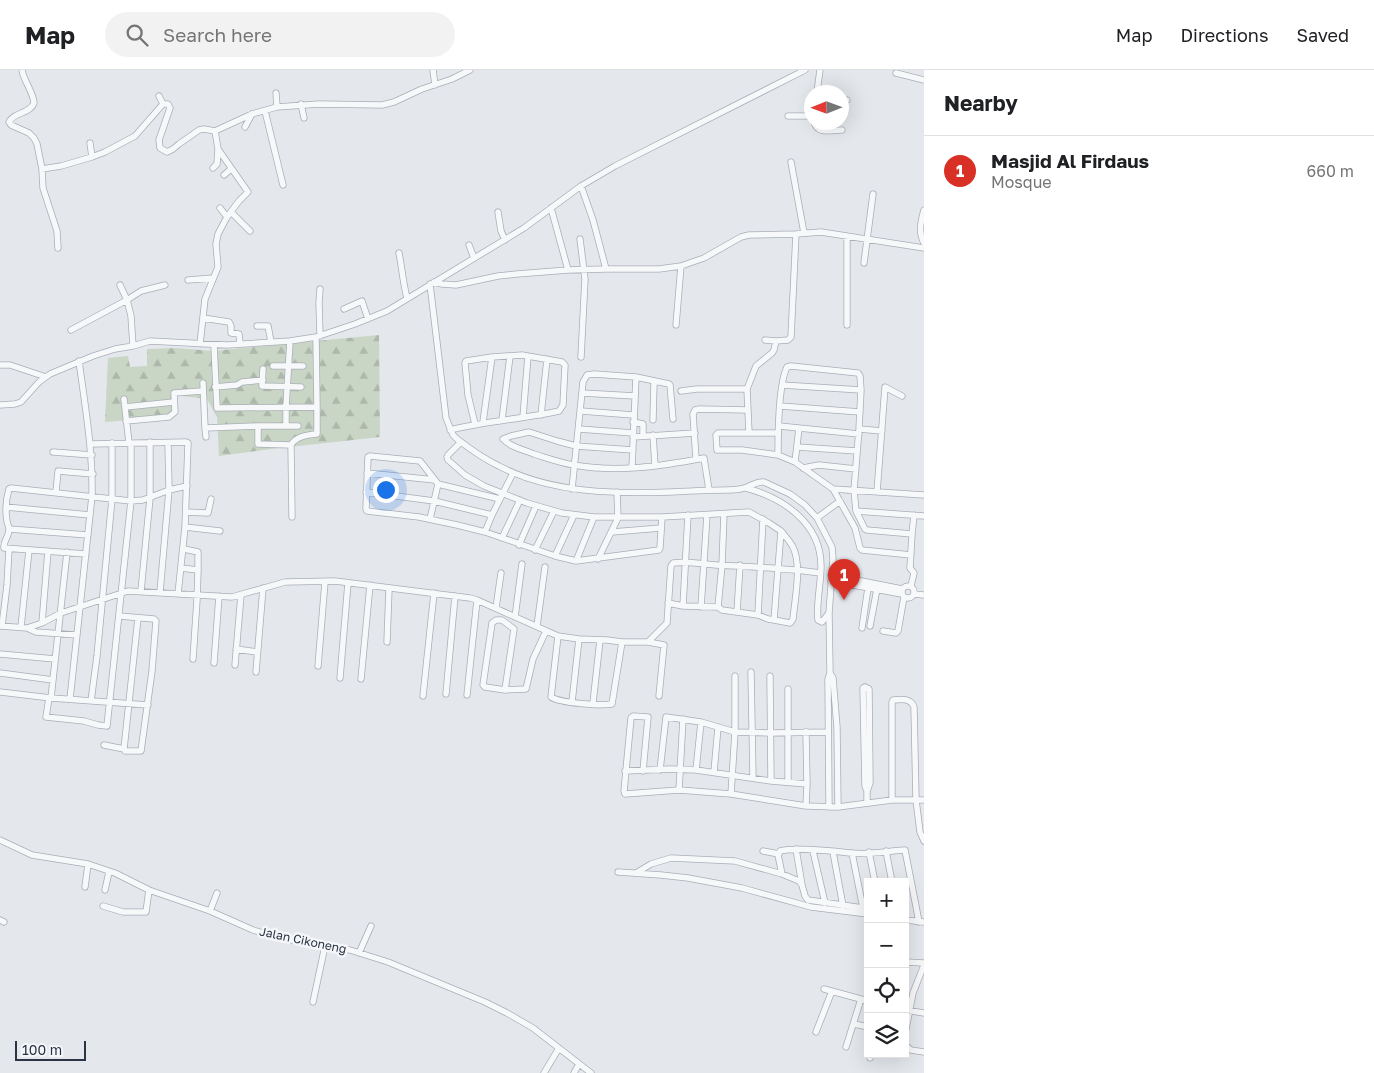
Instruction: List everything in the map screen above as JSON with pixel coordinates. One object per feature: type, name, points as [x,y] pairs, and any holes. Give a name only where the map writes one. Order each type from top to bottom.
[{"type":"street","points":[[22,70],[33,95],[34,103],[30,110],[11,118],[9,122],[29,133],[37,144],[42,169],[43,188],[56,231],[58,248]]},
{"type":"street","points":[[433,70],[435,85]]},
{"type":"street","points":[[163,104],[168,104],[170,108],[159,140],[160,148],[169,152],[199,130],[215,131],[252,114],[276,107],[301,104],[382,105],[394,102],[470,70]]},
{"type":"street","points":[[0,405],[21,402],[46,377],[61,368],[108,351],[150,341],[214,345],[290,341],[318,337],[368,319],[387,311],[505,240],[536,220],[581,186],[615,166],[805,70]]},
{"type":"street","points":[[818,85],[820,70]]},
{"type":"street","points":[[896,73],[924,80]]},
{"type":"street","points":[[276,93],[276,107]]},
{"type":"street","points":[[159,96],[163,104]]},
{"type":"street","points":[[42,169],[61,166],[92,157],[135,136],[163,104]]},
{"type":"street","points":[[301,104],[304,118]]},
{"type":"street","points":[[265,110],[283,185]]},
{"type":"street","points":[[244,127],[252,114]]},
{"type":"street","points":[[788,116],[804,116]]},
{"type":"street","points":[[213,168],[217,164],[218,149],[215,131]]},
{"type":"street","points":[[90,143],[92,157]]},
{"type":"street","points":[[200,344],[205,299],[218,267],[216,244],[218,234],[227,217],[248,192],[218,149]]},
{"type":"street","points":[[791,162],[804,233]]},
{"type":"street","points":[[224,175],[231,169]]},
{"type":"street","points":[[581,186],[593,220],[606,269]]},
{"type":"street","points":[[864,263],[873,194]]},
{"type":"street","points":[[220,208],[227,217]]},
{"type":"street","points":[[551,208],[568,270]]},
{"type":"street","points":[[924,210],[920,232],[924,243]]},
{"type":"street","points":[[231,212],[250,231]]},
{"type":"street","points":[[498,212],[501,232],[505,240]]},
{"type":"street","points":[[432,283],[456,286],[498,276],[568,270],[659,269],[681,266],[704,258],[741,237],[757,234],[821,232],[924,248]]},
{"type":"street","points":[[765,340],[788,340],[791,337],[796,234]]},
{"type":"street","points":[[847,236],[847,324]]},
{"type":"street","points":[[580,239],[585,270],[581,357]]},
{"type":"street","points":[[469,245],[474,258]]},
{"type":"street","points":[[399,252],[407,298]]},
{"type":"street","points":[[676,325],[681,266]]},
{"type":"street","points":[[188,280],[213,278]]},
{"type":"street","points":[[432,283],[446,418],[450,430],[455,437],[488,460],[513,473],[572,489],[617,492],[736,490],[746,488],[760,481],[775,486],[799,500],[817,518],[832,548],[833,560],[829,613],[829,807]]},
{"type":"street","points":[[120,285],[128,300],[133,346]]},
{"type":"street","points":[[71,330],[141,292],[165,285]]},
{"type":"street","points":[[292,517],[291,445],[294,440],[316,434],[320,289]]},
{"type":"street","points":[[344,309],[362,302],[368,319]]},
{"type":"street","points":[[203,318],[229,322],[231,333],[239,334],[240,344]]},
{"type":"street","points":[[257,326],[268,326],[271,342]]},
{"type":"street","points":[[286,426],[290,341]]},
{"type":"street","points":[[749,433],[747,389],[756,366],[772,353],[776,341]]},
{"type":"street","points":[[214,345],[217,408],[318,407]]},
{"type":"street","points":[[502,420],[510,356]]},
{"type":"street","points":[[450,430],[475,424],[483,422],[523,418],[559,411],[563,405],[565,365],[562,362],[528,356],[468,360],[465,364],[468,395],[475,424]]},
{"type":"street","points":[[523,418],[528,356]]},
{"type":"street","points":[[483,422],[492,357]]},
{"type":"street","points":[[541,415],[547,359]]},
{"type":"street","points":[[70,699],[93,474],[91,444],[79,361]]},
{"type":"street","points":[[0,365],[10,365],[46,377]]},
{"type":"street","points":[[273,366],[303,366]]},
{"type":"street","points":[[778,455],[780,406],[786,369],[790,366],[856,372],[860,376],[861,390],[854,490],[856,511],[865,529],[912,534]]},
{"type":"street","points":[[263,369],[262,386],[301,387]]},
{"type":"street","points":[[572,489],[584,379],[590,374],[636,378],[668,384],[670,386],[673,419]]},
{"type":"street","points":[[632,468],[636,378]]},
{"type":"street","points":[[126,421],[169,417],[174,412],[174,392],[203,391],[237,385],[242,382],[263,380]]},
{"type":"street","points":[[653,420],[654,382]]},
{"type":"street","points":[[203,383],[206,437]]},
{"type":"street","points":[[782,385],[861,390]]},
{"type":"street","points":[[877,492],[884,387],[902,396]]},
{"type":"street","points":[[680,391],[747,389]]},
{"type":"street","points":[[582,393],[635,396]]},
{"type":"street","points":[[66,552],[53,680],[46,717],[84,721],[106,726],[108,725],[131,501],[130,443],[124,399]]},
{"type":"street","points":[[125,407],[174,402]]},
{"type":"street","points":[[780,406],[860,412]]},
{"type":"street","points":[[696,459],[693,414],[697,410],[748,410]]},
{"type":"street","points":[[581,411],[633,415]]},
{"type":"street","points":[[633,422],[643,424],[643,436]]},
{"type":"street","points":[[258,426],[258,444],[291,445]]},
{"type":"street","points":[[205,428],[298,426]]},
{"type":"street","points":[[779,426],[859,432],[882,431]]},
{"type":"street","points":[[795,462],[798,428]]},
{"type":"street","points":[[579,429],[643,436],[695,433]]},
{"type":"street","points":[[633,450],[576,446],[530,432],[503,439],[516,448],[556,461],[602,468],[655,466],[704,458],[709,490]]},
{"type":"street","points":[[778,433],[718,433],[716,435],[716,450],[742,450],[778,455],[795,462],[833,489],[855,528],[862,550],[911,555]]},
{"type":"street","points":[[653,435],[655,466]]},
{"type":"street","points":[[141,591],[150,498],[150,442]]},
{"type":"street","points":[[160,592],[169,490],[168,442]]},
{"type":"street","points":[[461,442],[448,454],[448,460],[472,480],[501,497]]},
{"type":"street","points":[[91,701],[112,499],[112,443]]},
{"type":"street","points":[[91,444],[188,443],[184,549],[178,594]]},
{"type":"street","points":[[797,447],[857,451]]},
{"type":"street","points":[[53,452],[92,456]]},
{"type":"street","points":[[430,519],[436,482],[420,461],[368,457],[367,511],[430,519],[485,532],[519,545],[576,561],[659,550],[662,517]]},
{"type":"street","points":[[803,468],[819,465],[856,469]]},
{"type":"street","points":[[56,492],[58,471],[93,474]]},
{"type":"street","points":[[367,473],[436,482],[520,500],[574,515],[618,518],[749,512],[781,531],[794,548],[797,569],[792,621],[788,623],[758,615],[718,608],[668,603]]},
{"type":"street","points":[[485,532],[513,473]]},
{"type":"street","points":[[86,554],[3,547],[8,537],[9,528],[6,508],[9,490],[11,488],[56,492],[131,501],[143,500],[169,490],[187,486]]},
{"type":"street","points":[[746,488],[768,495],[789,507],[808,528],[819,552],[818,620],[822,622],[829,613]]},
{"type":"street","points":[[833,489],[924,495]]},
{"type":"street","points":[[366,492],[434,501],[492,515]]},
{"type":"street","points":[[598,559],[618,518],[617,492]]},
{"type":"street","points":[[186,512],[208,513],[211,499]]},
{"type":"street","points":[[502,538],[520,500]]},
{"type":"street","points":[[817,518],[840,501]]},
{"type":"street","points":[[519,545],[536,506]]},
{"type":"street","points":[[6,508],[90,515]]},
{"type":"street","points":[[535,550],[554,511]]},
{"type":"street","points":[[856,511],[924,516]]},
{"type":"street","points":[[718,608],[724,514]]},
{"type":"street","points":[[554,556],[574,515]]},
{"type":"street","points":[[701,607],[707,515]]},
{"type":"street","points":[[914,515],[910,568],[914,573],[911,586],[914,594]]},
{"type":"street","points":[[683,606],[688,516]]},
{"type":"street","points":[[576,561],[594,517]]},
{"type":"street","points":[[758,615],[763,519]]},
{"type":"street","points":[[185,527],[220,531]]},
{"type":"street","points":[[9,528],[88,535]]},
{"type":"street","points":[[612,532],[661,528]]},
{"type":"street","points":[[774,620],[781,531]]},
{"type":"street","points":[[9,549],[7,585],[1,626],[24,627],[42,623],[61,613],[128,590],[232,597],[285,582],[370,585],[477,600],[558,636],[622,642],[648,642],[664,645],[659,696]]},
{"type":"street","points":[[184,549],[198,552],[193,659]]},
{"type":"street","points":[[24,627],[29,550]]},
{"type":"street","points":[[42,623],[48,551]]},
{"type":"street","points":[[648,642],[667,623],[672,564],[675,562],[797,569],[820,573]]},
{"type":"street","points":[[515,617],[522,564]]},
{"type":"street","points":[[737,612],[740,565]]},
{"type":"street","points":[[537,626],[545,567]]},
{"type":"street","points":[[181,568],[198,570]]},
{"type":"street","points":[[496,608],[501,573]]},
{"type":"street","points":[[831,578],[868,588],[903,593]]},
{"type":"street","points":[[831,578],[903,593],[908,598],[914,594],[924,595]]},
{"type":"street","points":[[318,666],[326,582]]},
{"type":"street","points":[[340,678],[348,583]]},
{"type":"street","points":[[361,679],[370,585]]},
{"type":"street","points":[[883,631],[896,633],[898,631],[903,593],[907,585],[911,586]]},
{"type":"street","points":[[256,672],[262,588]]},
{"type":"street","points":[[862,628],[868,588]]},
{"type":"street","points":[[387,642],[389,589]]},
{"type":"street","points":[[870,626],[877,589]]},
{"type":"street","points":[[424,696],[434,593]]},
{"type":"street","points":[[235,664],[241,595]]},
{"type":"street","points":[[214,663],[219,596]]},
{"type":"street","points":[[446,694],[455,596]]},
{"type":"street","points":[[467,695],[477,600]]},
{"type":"street","points":[[104,745],[124,749],[125,751],[139,752],[142,750],[148,704],[157,622],[154,619],[119,616]]},
{"type":"street","points":[[124,749],[138,618]]},
{"type":"street","points":[[505,690],[514,629],[502,620],[496,620],[492,623],[483,684],[485,687],[505,690],[526,689],[533,659],[546,631]]},
{"type":"street","points":[[24,627],[36,632],[77,635]]},
{"type":"street","points":[[558,636],[551,697],[558,701],[610,705],[613,702],[622,642]]},
{"type":"street","points":[[572,702],[579,639]]},
{"type":"street","points":[[593,704],[600,640]]},
{"type":"street","points":[[236,649],[257,652]]},
{"type":"street","points":[[0,654],[55,659]]},
{"type":"street","points":[[0,672],[53,680]]},
{"type":"street","points":[[751,672],[753,778]]},
{"type":"street","points":[[830,673],[833,678],[837,727],[838,807]]},
{"type":"street","points":[[731,794],[735,732],[735,676]]},
{"type":"street","points":[[770,676],[771,781]]},
{"type":"street","points":[[867,791],[870,783],[869,689],[865,687],[863,688],[867,803]]},
{"type":"street","points":[[788,689],[788,782]]},
{"type":"street","points":[[0,692],[50,698],[148,704]]},
{"type":"street","points":[[892,800],[892,702],[893,700],[909,701],[914,707],[916,800],[920,832],[924,841]]},
{"type":"street","points":[[643,771],[648,717],[633,716],[630,718],[625,771],[625,794],[679,790],[731,794],[806,806],[829,807],[892,800],[924,800]]},
{"type":"street","points":[[660,770],[666,718],[701,722],[735,732],[828,732]]},
{"type":"street","points":[[679,790],[683,719]]},
{"type":"street","points":[[696,770],[701,722]]},
{"type":"street","points":[[714,772],[718,727]]},
{"type":"street","points":[[806,732],[806,806]]},
{"type":"street","points":[[625,771],[696,770],[771,781],[807,784]]},
{"type":"street","name":"Jalan Cikoneng","points":[[0,840],[32,855],[88,864],[115,873],[149,890],[210,911],[253,930],[280,938],[350,950],[388,962],[486,1002],[533,1028],[591,1073]]},
{"type":"street","points":[[779,854],[782,850],[852,853],[905,850],[922,922],[909,920]]},
{"type":"street","points":[[796,850],[804,896],[808,900],[864,912]]},
{"type":"street","points":[[763,851],[779,854]]},
{"type":"street","points":[[813,851],[825,903]]},
{"type":"street","points":[[886,851],[891,878]]},
{"type":"street","points":[[833,852],[843,906]]},
{"type":"street","points":[[869,852],[874,878]]},
{"type":"street","points":[[852,853],[864,907]]},
{"type":"street","points":[[779,854],[782,874]]},
{"type":"street","points":[[636,873],[651,864],[666,859],[735,861],[782,874],[799,881],[802,885]]},
{"type":"street","points":[[86,887],[88,864]]},
{"type":"street","points":[[105,890],[109,872]]},
{"type":"street","points":[[618,872],[688,878],[742,888],[816,908],[864,912]]},
{"type":"street","points":[[102,906],[123,912],[146,912],[149,890]]},
{"type":"street","points":[[210,911],[216,894]]},
{"type":"street","points":[[359,953],[371,926]]},
{"type":"street","points":[[313,1002],[325,946]]},
{"type":"street","points":[[909,962],[924,964],[909,1004]]},
{"type":"street","points":[[824,989],[864,1000]]},
{"type":"street","points":[[816,1032],[832,991]]},
{"type":"street","points":[[846,1047],[864,1002]]},
{"type":"street","points":[[909,1010],[924,1013]]},
{"type":"street","points":[[854,1024],[864,1026]]},
{"type":"street","points":[[544,1073],[559,1048]]},
{"type":"street","points":[[909,1048],[924,1052]]},
{"type":"street","points":[[574,1073],[579,1064]]},
{"type":"green space","points":[[379,335],[380,437],[219,456],[217,417],[207,399],[174,395],[173,417],[105,422],[108,358],[128,356],[130,367],[147,366],[147,349],[176,348],[213,351]]},
{"type":"place","name":"Masjid Al Firdaus","points":[[844,600]]}]
